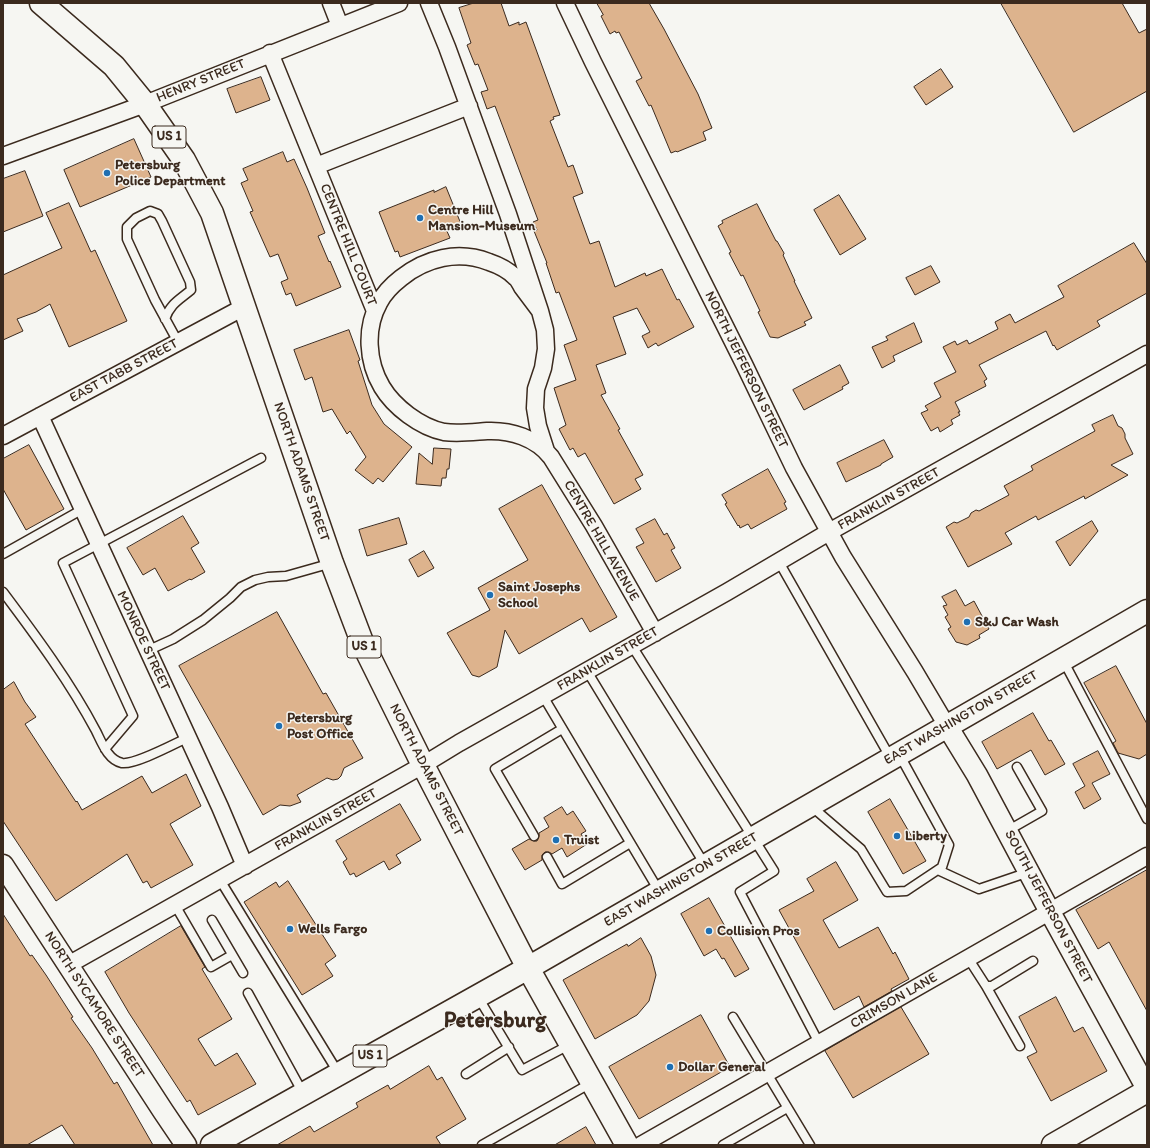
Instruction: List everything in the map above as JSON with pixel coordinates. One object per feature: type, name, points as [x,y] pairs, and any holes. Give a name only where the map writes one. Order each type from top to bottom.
[{"type":"main road","name":"NORTH ADAMS STREET","points":[[41,3],[114,66],[145,104],[184,160],[212,213],[332,562],[362,642],[423,765],[528,968]]},
{"type":"main road","name":"EAST WASHINGTON STREET","points":[[212,1145],[528,968],[1147,611]]},
{"type":"main road","name":"US 1","points":[[528,968],[627,1145]]},
{"type":"main road","points":[[1053,1145],[1147,1090]]},
{"type":"street","points":[[330,3],[340,26]]},
{"type":"street","name":"HENRY STREET","points":[[4,152],[145,104],[270,53],[399,3]]},
{"type":"street","points":[[428,3],[447,47],[469,106],[508,214],[540,311],[545,330],[546,349],[543,368],[536,389],[535,408],[538,426],[546,451]]},
{"type":"street","name":"NORTH JEFFERSON STREET","points":[[565,3],[794,468],[843,557],[947,726]]},
{"type":"street","name":"CENTRE HILL COURT","points":[[270,53],[375,311],[370,328],[369,346],[374,368],[381,386],[393,402],[408,415],[427,426],[444,432],[489,431],[507,433],[529,439],[546,451]]},
{"type":"street","points":[[316,166],[469,106]]},
{"type":"street","points":[[375,311],[379,302],[390,287],[409,272],[443,257],[462,256],[481,259],[493,263],[515,277],[540,311]]},
{"type":"street","name":"EAST TABB STREET","points":[[3,436],[244,307]]},
{"type":"street","name":"FRANKLIN STREET","points":[[68,965],[655,633],[829,532],[1147,354]]},
{"type":"street","name":"MONROE STREET","points":[[40,416],[220,807],[245,866]]},
{"type":"street","name":"CENTRE HILL AVENUE","points":[[546,451],[552,457],[594,526],[655,633]]},
{"type":"street","name":"SOUTH JEFFERSON STREET","points":[[947,726],[977,775],[1147,1090]]},
{"type":"street","name":"CRIMSON LANE","points":[[641,1145],[1147,856]]},
{"type":"street","name":"NORTH SYCAMORE STREET","points":[[3,865],[186,1145]]},
{"type":"lane","points":[[165,319],[168,310],[191,290],[190,282],[162,221],[158,214],[150,211],[136,218],[127,227],[127,239],[155,300],[165,319],[178,342]]},
{"type":"lane","points":[[105,749],[133,716],[63,563],[261,458]]},
{"type":"lane","points":[[3,554],[82,509]]},
{"type":"lane","points":[[147,651],[173,639],[203,620],[241,587],[255,580],[268,577],[286,576],[332,562]]},
{"type":"lane","points":[[779,562],[949,845],[942,868],[906,891],[887,892],[861,849],[810,805]]},
{"type":"lane","points":[[3,592],[53,660],[89,718],[105,749],[113,760],[124,763],[136,761],[188,738]]},
{"type":"lane","points":[[632,646],[774,871],[740,892],[819,1043]]},
{"type":"lane","points":[[1063,659],[1147,819]]},
{"type":"lane","points":[[587,671],[706,865]]},
{"type":"lane","points":[[543,696],[660,892]]},
{"type":"lane","points":[[534,836],[495,769],[562,729]]},
{"type":"lane","points":[[1007,831],[1042,811],[1017,767]]},
{"type":"lane","points":[[547,857],[562,884],[630,843]]},
{"type":"lane","points":[[938,870],[979,889],[1029,872]]},
{"type":"lane","points":[[220,880],[339,1074]]},
{"type":"lane","points":[[175,905],[211,967],[232,955]]},
{"type":"lane","points":[[212,920],[243,973]]},
{"type":"lane","points":[[968,958],[986,986],[1020,1046]]},
{"type":"lane","points":[[986,986],[992,986],[1033,961]]},
{"type":"lane","points":[[248,993],[304,1094]]},
{"type":"lane","points":[[478,996],[522,1070],[571,1044]]},
{"type":"lane","points":[[733,1017],[810,1145]]},
{"type":"lane","points":[[466,1074],[509,1047]]},
{"type":"lane","points":[[482,1145],[592,1083]]},
{"type":"lane","points":[[723,1145],[788,1108]]},
{"type":"building","points":[[474,3],[501,3],[509,26],[519,22],[519,25],[526,22],[560,115],[553,117],[554,119],[550,121],[568,167],[573,165],[583,193],[573,197],[590,244],[599,241],[615,287],[645,273],[646,276],[662,269],[677,300],[679,299],[694,327],[658,346],[656,343],[648,348],[642,336],[650,332],[637,308],[613,317],[626,354],[596,365],[606,393],[601,395],[620,429],[618,430],[643,475],[635,479],[641,489],[614,504],[585,453],[578,457],[573,448],[570,450],[559,429],[566,425],[554,388],[576,380],[564,345],[577,340],[559,292],[556,293],[547,263],[534,231],[537,230],[533,222],[538,220],[495,106],[487,109],[481,92],[488,90],[478,64],[475,65],[467,45],[471,43],[459,8]]},
{"type":"building","points":[[597,3],[649,3],[698,94],[712,128],[703,132],[706,140],[671,153],[651,105],[649,106],[636,81],[642,78],[619,32],[616,33],[615,31],[610,34],[601,16],[603,15]]},
{"type":"building","points":[[1001,3],[1122,3],[1139,33],[1147,29],[1147,91],[1074,132]]},
{"type":"building","points":[[941,69],[953,87],[926,105],[914,87]]},
{"type":"building","points":[[261,77],[270,100],[236,113],[227,89]]},
{"type":"building","name":"Petersburg Police Department","points":[[134,139],[151,177],[80,207],[64,170]]},
{"type":"building","points":[[283,152],[287,162],[294,159],[307,188],[325,233],[318,236],[341,287],[296,306],[291,293],[286,295],[281,282],[288,279],[278,254],[270,257],[250,212],[253,211],[241,183],[248,180],[243,169]]},
{"type":"building","points":[[25,171],[43,216],[3,232],[3,179]]},
{"type":"building","name":"Centre Hill Mansion-Museum","points":[[446,187],[461,224],[446,229],[450,238],[400,257],[398,251],[395,252],[379,212],[434,190],[434,192]]},
{"type":"building","points":[[839,195],[866,239],[840,255],[814,210]]},
{"type":"building","points":[[69,203],[91,252],[95,250],[127,321],[69,347],[50,304],[36,312],[17,319],[23,331],[3,340],[3,275],[62,248],[46,213]]},
{"type":"building","points":[[757,204],[776,241],[784,253],[783,255],[794,281],[812,318],[804,322],[806,325],[778,338],[770,337],[758,312],[760,311],[743,275],[741,276],[729,253],[731,252],[718,226],[723,223],[722,221]]},
{"type":"building","points":[[1134,243],[1147,264],[1147,293],[1097,321],[1100,326],[1057,350],[1054,345],[1053,346],[1046,331],[979,365],[987,379],[984,381],[986,386],[955,402],[960,415],[951,420],[953,424],[940,432],[938,427],[931,431],[921,413],[928,410],[925,406],[941,397],[934,383],[956,372],[943,347],[955,341],[957,345],[967,340],[969,344],[998,329],[995,322],[1010,314],[1015,323],[1064,297],[1058,286]]},
{"type":"building","points":[[931,266],[940,282],[915,295],[906,278]]},
{"type":"building","points":[[914,323],[922,342],[893,356],[895,361],[882,368],[872,347],[888,340],[886,337]]},
{"type":"building","points":[[349,330],[360,360],[358,361],[372,405],[384,424],[412,447],[383,482],[378,478],[373,484],[355,470],[366,457],[350,431],[347,434],[332,409],[323,412],[312,377],[305,380],[294,350]]},
{"type":"building","points":[[840,365],[849,383],[842,387],[843,389],[804,410],[793,390]]},
{"type":"building","points":[[1113,415],[1118,426],[1122,428],[1133,454],[1111,465],[1128,475],[1085,499],[1084,496],[1038,520],[1036,516],[1005,533],[1012,544],[968,567],[946,527],[954,522],[957,523],[969,517],[971,513],[976,510],[979,511],[1009,495],[1004,486],[1033,470],[1031,466],[1095,431],[1092,425]]},
{"type":"building","points":[[884,440],[893,457],[881,465],[846,482],[837,463]]},
{"type":"building","points":[[29,445],[64,509],[26,530],[3,489],[3,459]]},
{"type":"building","points":[[434,448],[451,449],[449,469],[447,469],[446,478],[442,478],[441,486],[416,484],[419,453],[432,464]]},
{"type":"building","points":[[768,469],[786,502],[784,503],[787,509],[751,529],[748,524],[740,528],[725,504],[727,503],[722,495]]},
{"type":"building","points":[[542,485],[617,617],[590,632],[582,618],[519,654],[505,630],[497,667],[479,677],[472,675],[447,633],[490,610],[478,588],[528,560],[499,509]]},
{"type":"building","points":[[183,516],[199,543],[191,548],[205,572],[168,591],[155,568],[143,575],[127,548]]},
{"type":"building","points":[[399,518],[407,544],[367,556],[359,530]]},
{"type":"building","points":[[655,519],[664,535],[667,533],[675,548],[671,550],[681,568],[656,582],[636,547],[644,543],[636,529]]},
{"type":"building","points":[[1092,521],[1098,531],[1070,566],[1056,542]]},
{"type":"building","points":[[424,551],[434,568],[418,577],[409,560]]},
{"type":"building","name":"S&J Car Wash","points":[[956,590],[965,606],[974,601],[989,629],[979,635],[980,638],[967,645],[956,642],[948,629],[951,627],[945,617],[948,615],[943,606],[947,605],[942,597]]},
{"type":"building","name":"Petersburg Post Office","points":[[277,612],[323,694],[326,693],[363,758],[344,768],[338,779],[333,780],[327,778],[297,795],[301,802],[290,806],[280,805],[263,815],[179,666]]},
{"type":"building","points":[[1116,666],[1147,724],[1147,754],[1139,759],[1118,753],[1113,743],[1116,741],[1084,683]]},
{"type":"building","points":[[14,682],[25,702],[36,717],[25,724],[82,810],[142,776],[152,793],[186,774],[201,806],[170,824],[193,865],[151,888],[147,881],[143,883],[127,854],[56,901],[3,821],[3,690]]},
{"type":"building","points":[[1033,713],[1049,741],[1051,740],[1065,764],[1045,775],[1031,750],[997,769],[982,742]]},
{"type":"building","points":[[1098,751],[1110,774],[1092,783],[1101,799],[1084,809],[1075,792],[1085,786],[1073,764]]},
{"type":"building","name":"Liberty","points":[[890,799],[926,861],[903,874],[868,812]]},
{"type":"building","points":[[400,804],[421,840],[396,855],[401,863],[389,870],[384,861],[356,877],[354,873],[350,875],[343,862],[347,859],[336,841]]},
{"type":"building","name":"Truist","points":[[562,807],[567,815],[573,811],[586,831],[581,834],[587,844],[567,857],[562,848],[552,854],[545,852],[542,855],[542,860],[525,870],[512,849],[529,839],[537,841],[539,833],[549,827],[544,818]]},
{"type":"building","points":[[836,862],[858,900],[823,920],[839,948],[878,927],[893,954],[895,952],[909,979],[891,989],[892,991],[864,1007],[859,996],[834,1010],[779,910],[814,891],[807,879]]},
{"type":"building","points":[[1147,870],[1147,1011],[1109,942],[1098,949],[1076,910]]},
{"type":"building","name":"Wells Fargo","points":[[288,881],[336,956],[325,964],[333,976],[302,995],[244,902],[276,882],[279,887]]},
{"type":"building","name":"Collision Pros","points":[[709,898],[749,969],[735,977],[724,958],[722,959],[716,949],[704,956],[681,914]]},
{"type":"building","points":[[3,914],[30,956],[32,955],[46,975],[73,1017],[71,1018],[92,1048],[114,1084],[117,1082],[153,1145],[75,1145],[62,1125],[27,1145],[3,1145]]},
{"type":"building","points":[[181,926],[205,967],[202,969],[232,1019],[198,1039],[215,1066],[237,1053],[256,1084],[198,1115],[190,1100],[187,1102],[129,1013],[105,972]]},
{"type":"building","points":[[641,938],[651,956],[656,975],[649,1001],[637,1015],[595,1039],[563,980],[627,944],[628,946]]},
{"type":"building","points":[[1056,997],[1074,1032],[1083,1027],[1107,1071],[1051,1101],[1027,1057],[1037,1052],[1019,1017]]},
{"type":"building","points":[[901,1007],[929,1054],[853,1098],[825,1051]]},
{"type":"building","name":"Dollar General","points":[[701,1015],[730,1067],[639,1119],[609,1067]]},
{"type":"building","points":[[429,1066],[437,1080],[442,1077],[466,1119],[436,1137],[441,1145],[277,1145],[310,1126],[314,1132],[358,1107],[356,1103],[388,1085],[390,1089]]},
{"type":"building","points":[[586,1127],[596,1145],[555,1145]]},
{"type":"place","name":"Petersburg Police Department","points":[[107,173]]},
{"type":"place","name":"Centre Hill Mansion-Museum","points":[[420,218]]},
{"type":"place","name":"Saint Josephs School","points":[[490,595]]},
{"type":"place","name":"S&J Car Wash","points":[[967,622]]},
{"type":"place","name":"Petersburg Post Office","points":[[279,726]]},
{"type":"place","name":"Liberty","points":[[897,836]]},
{"type":"place","name":"Truist","points":[[556,840]]},
{"type":"place","name":"Wells Fargo","points":[[290,929]]},
{"type":"place","name":"Collision Pros","points":[[709,931]]},
{"type":"place","name":"Dollar General","points":[[670,1067]]},
{"type":"district","name":"Petersburg","points":[[495,1021]]}]
